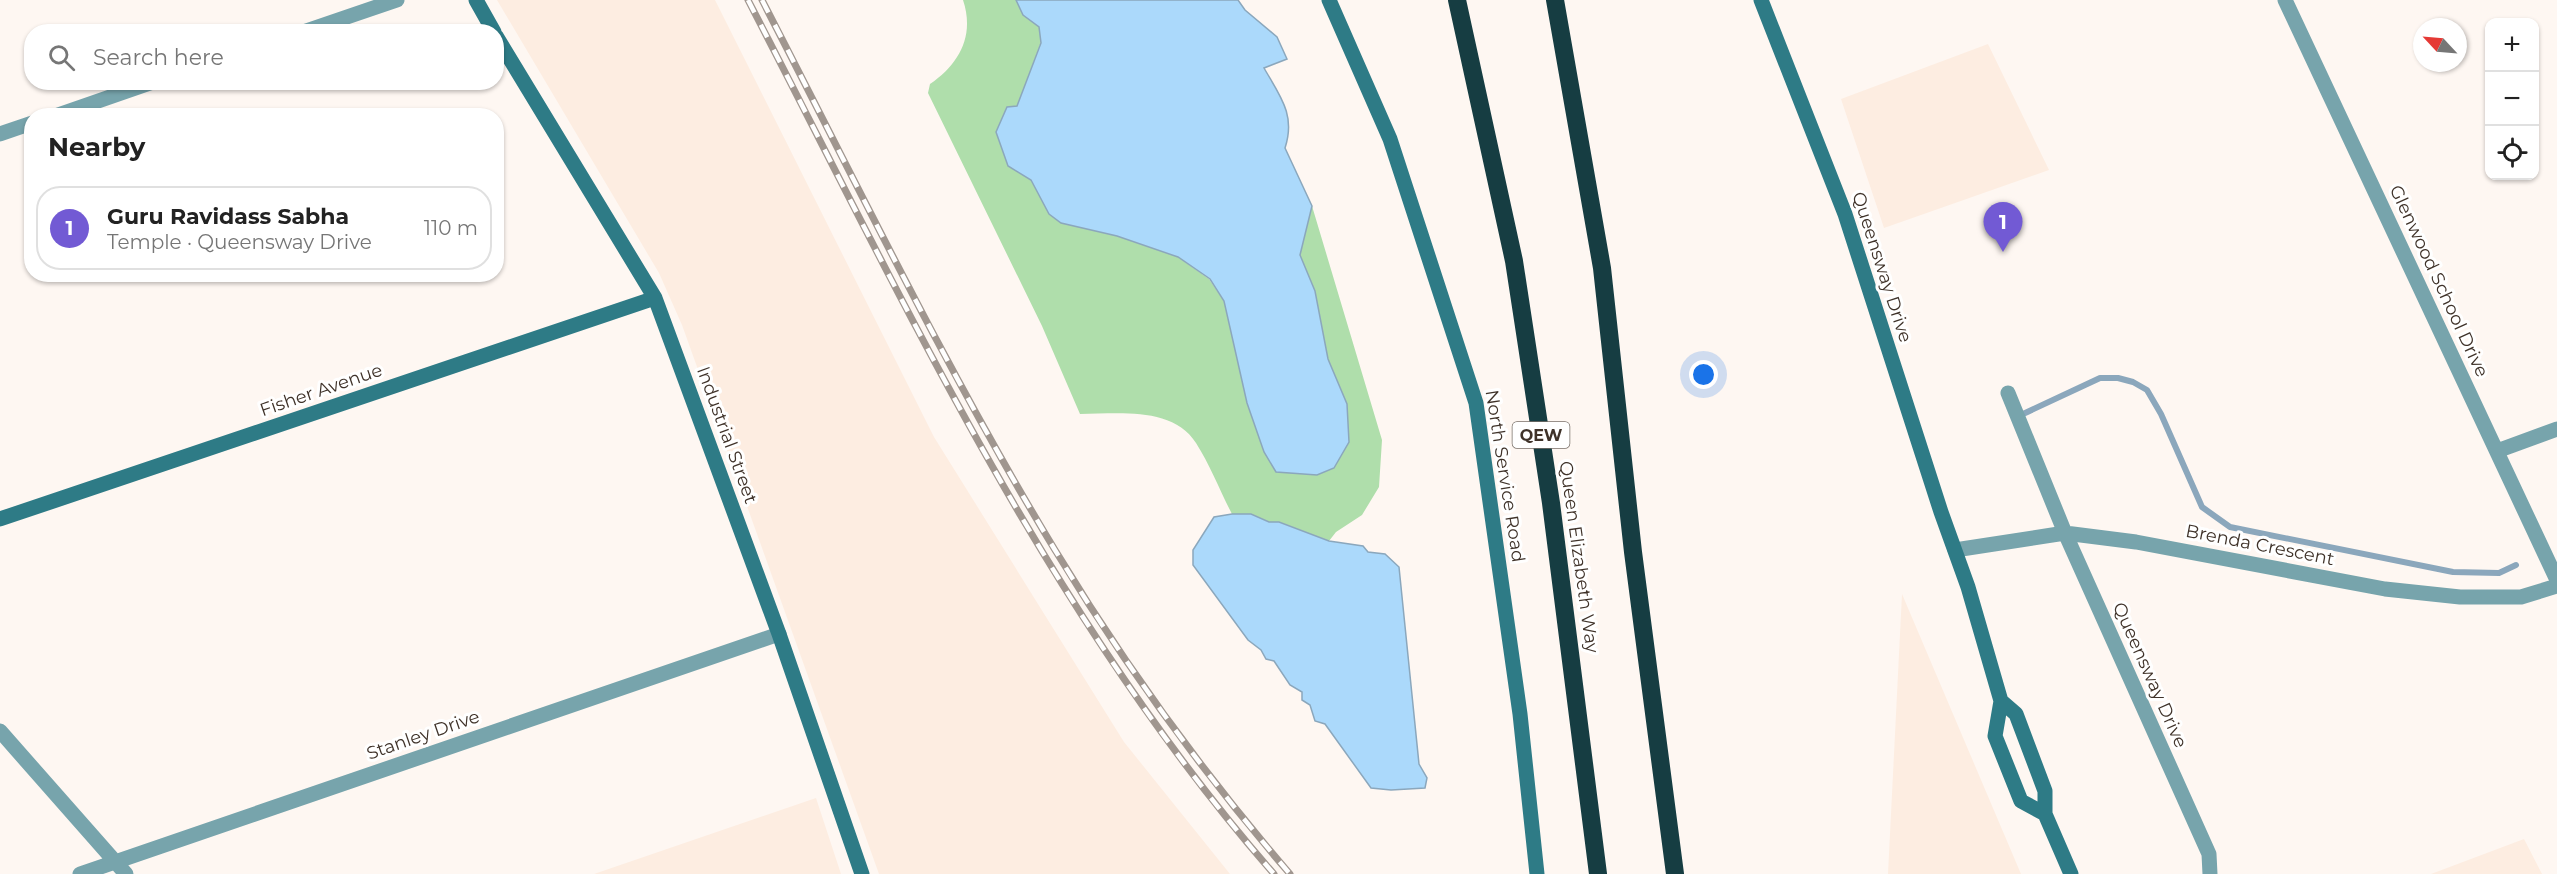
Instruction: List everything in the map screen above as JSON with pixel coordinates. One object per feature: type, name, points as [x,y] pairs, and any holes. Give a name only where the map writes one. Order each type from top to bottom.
[{"type":"highway","name":"Queen Elizabeth Way","points":[[1456,0],[1514,261],[1553,515],[1598,874]]},
{"type":"highway","points":[[1555,0],[1602,268],[1633,552],[1675,874]]},
{"type":"street","points":[[326,24],[397,0]]},
{"type":"street","points":[[476,0],[490,24]]},
{"type":"street","name":"North Service Road","points":[[1329,0],[1390,139],[1476,403],[1520,714],[1537,874]]},
{"type":"street","name":"Queensway Drive","points":[[1761,0],[1848,222],[1955,550],[2001,701]]},
{"type":"street","name":"Glenwood School Drive","points":[[2285,0],[2557,580]]},
{"type":"street","name":"Industrial Street","points":[[504,49],[655,298],[779,634],[862,874]]},
{"type":"street","points":[[78,108],[130,90]]},
{"type":"street","points":[[0,134],[24,126]]},
{"type":"street","name":"Fisher Avenue","points":[[0,519],[655,298]]},
{"type":"street","name":"Queensway Drive","points":[[2008,393],[2065,533],[2209,855],[2210,874]]},
{"type":"street","points":[[2497,451],[2557,429]]},
{"type":"street","name":"Brenda Crescent","points":[[1955,550],[2065,533],[2136,542],[2385,589],[2460,597],[2521,597],[2557,586]]},
{"type":"street","name":"Stanley Drive","points":[[80,874],[779,634]]},
{"type":"street","points":[[2001,701],[1995,736],[2020,801],[2045,814]]},
{"type":"street","points":[[2001,701],[2016,714],[2045,791],[2045,814],[2072,874]]},
{"type":"street","points":[[0,731],[126,874]]},
{"type":"shaded area","points":[[497,0],[715,0],[934,437],[1124,742],[1230,874],[879,874],[682,325],[659,273]]},
{"type":"shaded area","points":[[1988,44],[2049,170],[1884,228],[1841,99]]},
{"type":"shaded area","points":[[1902,594],[2021,874],[1888,874]]},
{"type":"shaded area","points":[[816,798],[841,874],[594,874]]},
{"type":"shaded area","points":[[2524,839],[2542,874],[2431,874]]},
{"type":"green space","points":[[963,0],[1016,0],[1023,15],[1039,27],[1041,42],[1017,107],[1008,165],[1031,180],[1049,214],[1061,223],[1117,236],[1178,257],[1209,279],[1224,301],[1234,338],[1347,404],[1328,359],[1315,291],[1300,255],[1312,206],[1382,440],[1379,487],[1362,515],[1336,532],[1329,541],[1251,514],[1232,514],[1196,443],[1186,431],[1173,423],[1159,418],[1127,413],[1080,414],[1042,326],[928,93],[930,84],[949,68],[962,48],[967,26]]},
{"type":"water","points":[[1016,0],[1238,0],[1245,10],[1277,37],[1287,59],[1264,68],[1285,106],[1289,126],[1285,148],[1312,206],[1300,255],[1315,291],[1328,359],[1347,404],[1349,442],[1334,468],[1317,475],[1276,472],[1264,452],[1247,403],[1224,301],[1210,279],[1178,257],[1117,236],[1061,223],[1049,214],[1031,180],[1008,166],[996,132],[1007,107],[1017,106],[1041,43],[1039,27],[1023,15]]},
{"type":"water","points":[[1251,514],[1329,541],[1363,546],[1368,552],[1385,554],[1399,567],[1419,764],[1427,778],[1425,788],[1391,790],[1371,788],[1325,724],[1315,721],[1310,705],[1302,700],[1302,692],[1290,685],[1274,661],[1266,659],[1261,650],[1248,640],[1193,565],[1193,550],[1214,517]]},
{"type":"waterway","points":[[2023,414],[2100,378],[2118,378],[2133,382],[2147,390],[2161,414],[2202,507],[2230,527],[2453,572],[2499,573],[2516,565]]},
{"type":"railway","points":[[748,0],[923,341],[1049,563],[1118,671],[1193,775],[1274,874]]},
{"type":"railway","points":[[762,0],[940,346],[1015,483],[1055,550],[1081,593],[1166,717],[1226,797],[1290,874]]},
{"type":"place","name":"Guru Ravidass Sabha","points":[[2003,252]]}]
